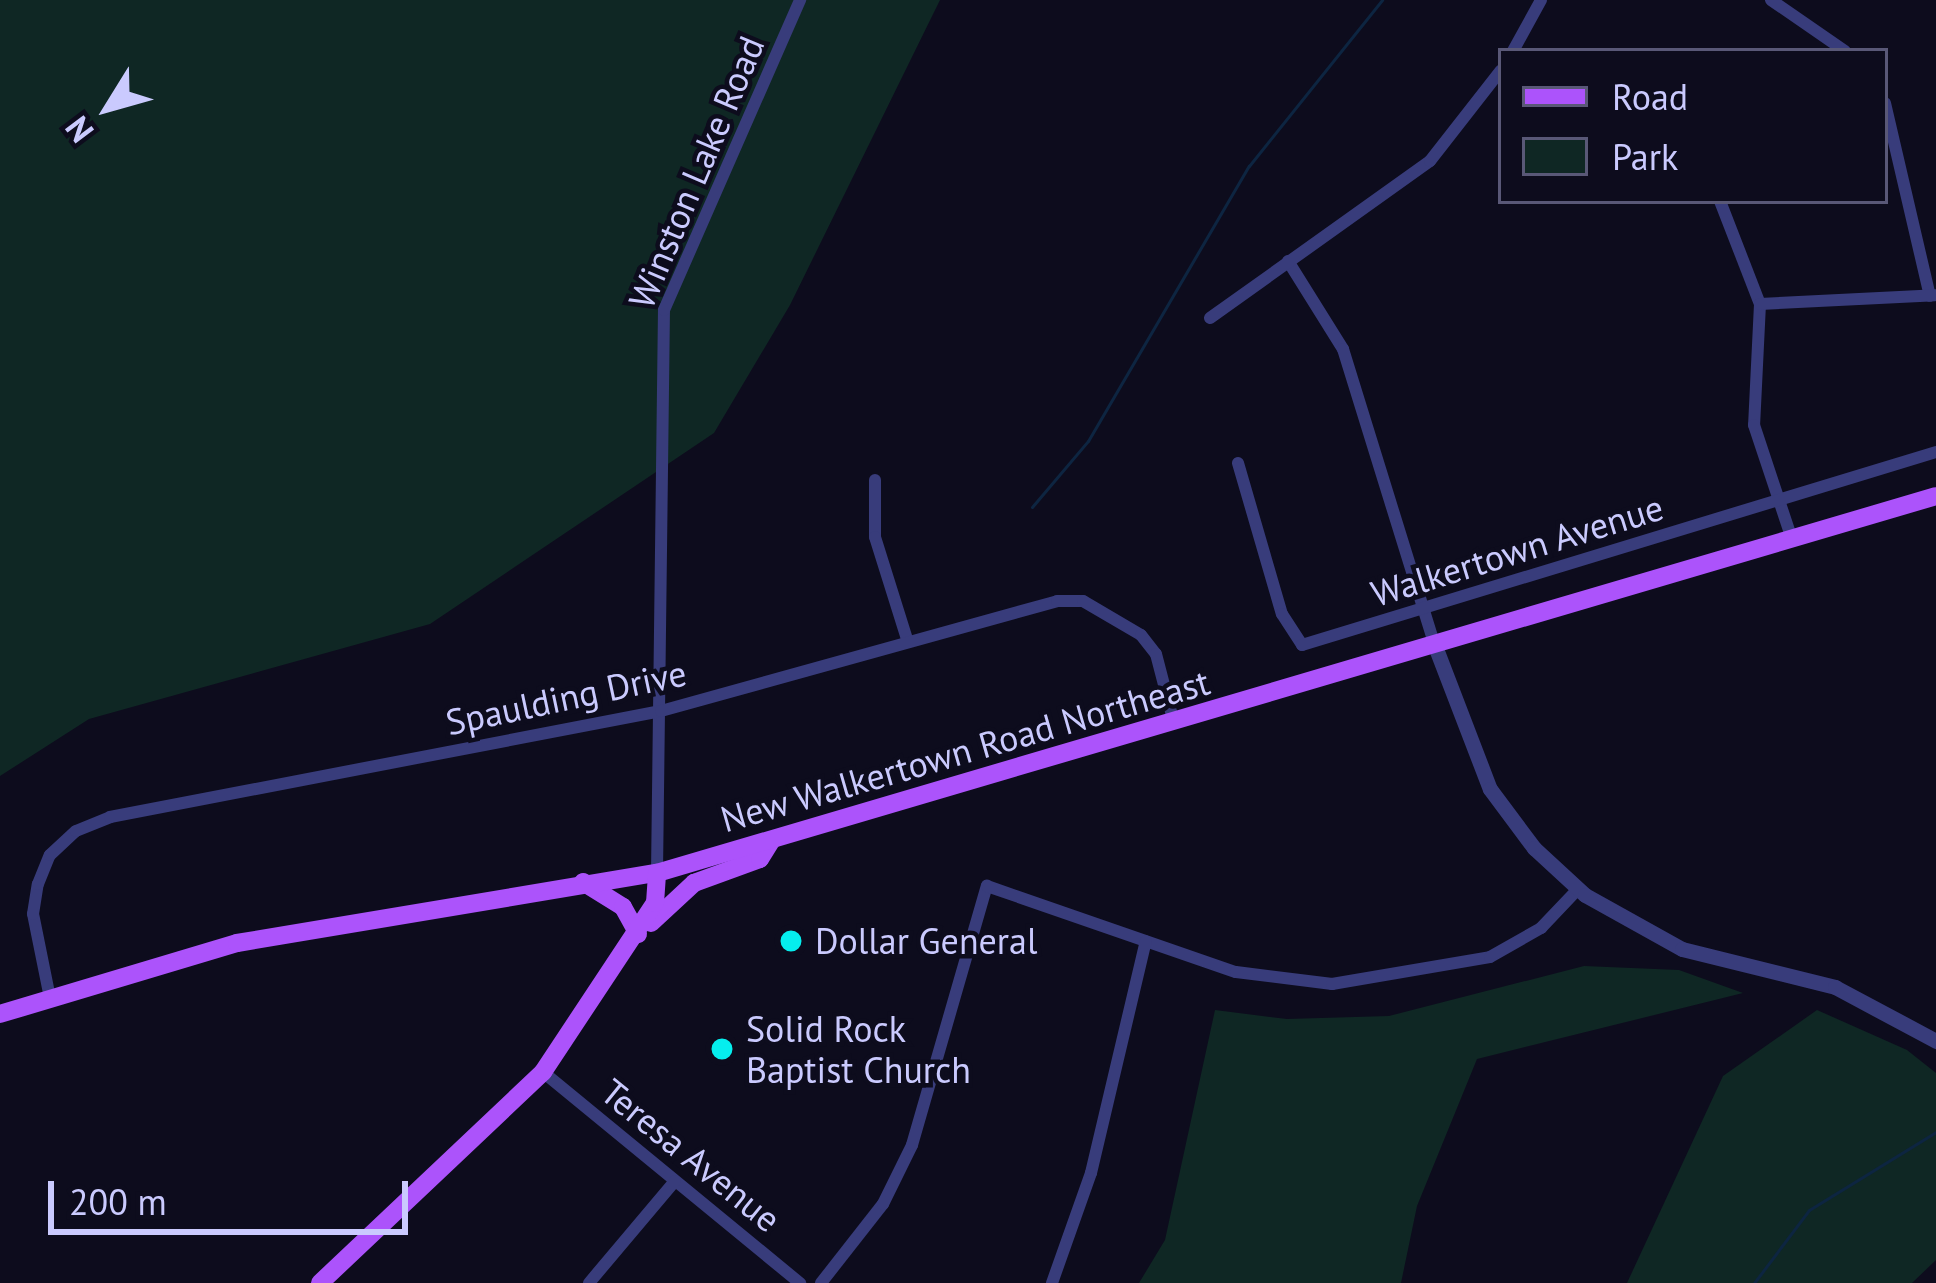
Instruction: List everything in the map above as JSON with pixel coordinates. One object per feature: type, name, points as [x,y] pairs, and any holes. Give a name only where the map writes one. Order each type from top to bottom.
[{"type":"main road","name":"New Walkertown Road Northeast","points":[[0,1013],[237,943],[657,873],[1936,496]]},
{"type":"main road","points":[[638,934],[694,883],[760,859],[772,840]]},
{"type":"main road","points":[[320,1283],[543,1072],[638,934],[655,904],[657,873]]},
{"type":"main road","points":[[583,882],[623,907],[638,934]]},
{"type":"street","name":"Winston Lake Road","points":[[657,873],[664,310],[800,0]]},
{"type":"street","points":[[1515,48],[1541,0]]},
{"type":"street","points":[[1771,0],[1841,48]]},
{"type":"street","points":[[1210,318],[1430,160],[1498,74]]},
{"type":"street","points":[[1760,304],[1933,296],[1888,115]]},
{"type":"street","points":[[1721,204],[1760,304],[1754,424],[1792,539]]},
{"type":"street","points":[[1288,261],[1343,349],[1477,766],[1521,833],[1578,889],[1682,949],[1835,987],[1936,1041]]},
{"type":"street","name":"Walkertown Avenue","points":[[1238,464],[1297,644],[1936,452]]},
{"type":"street","points":[[875,480],[875,537],[908,642]]},
{"type":"street","name":"Spaulding Drive","points":[[50,998],[33,914],[38,884],[50,855],[76,831],[110,817],[662,711],[1057,601],[1083,601],[1112,613],[1156,653],[1175,724]]},
{"type":"street","points":[[821,1283],[876,1214],[912,1145],[987,886],[1250,976],[1359,982],[1503,951],[1541,928],[1578,889]]},
{"type":"street","points":[[1052,1283],[1086,1192],[1146,940]]},
{"type":"street","name":"Teresa Avenue","points":[[543,1072],[800,1283]]},
{"type":"street","points":[[589,1283],[675,1181]]},
{"type":"green space","points":[[0,0],[940,0],[790,305],[714,433],[430,624],[89,719],[0,776]]},
{"type":"green space","points":[[1584,966],[1679,970],[1743,993],[1477,1059],[1417,1206],[1401,1283],[1139,1283],[1165,1240],[1215,1010],[1287,1019],[1389,1016]]},
{"type":"green space","points":[[1817,1010],[1907,1050],[1936,1073],[1936,1260],[1912,1283],[1627,1283],[1723,1076]]},
{"type":"waterway","points":[[1032,507],[1088,441],[1249,166],[1382,0]]},
{"type":"waterway","points":[[1754,1283],[1809,1210],[1936,1132]]},
{"type":"place","name":"Dollar General","points":[[791,941]]},
{"type":"place","name":"Solid Rock Baptist Church","points":[[722,1049]]}]
